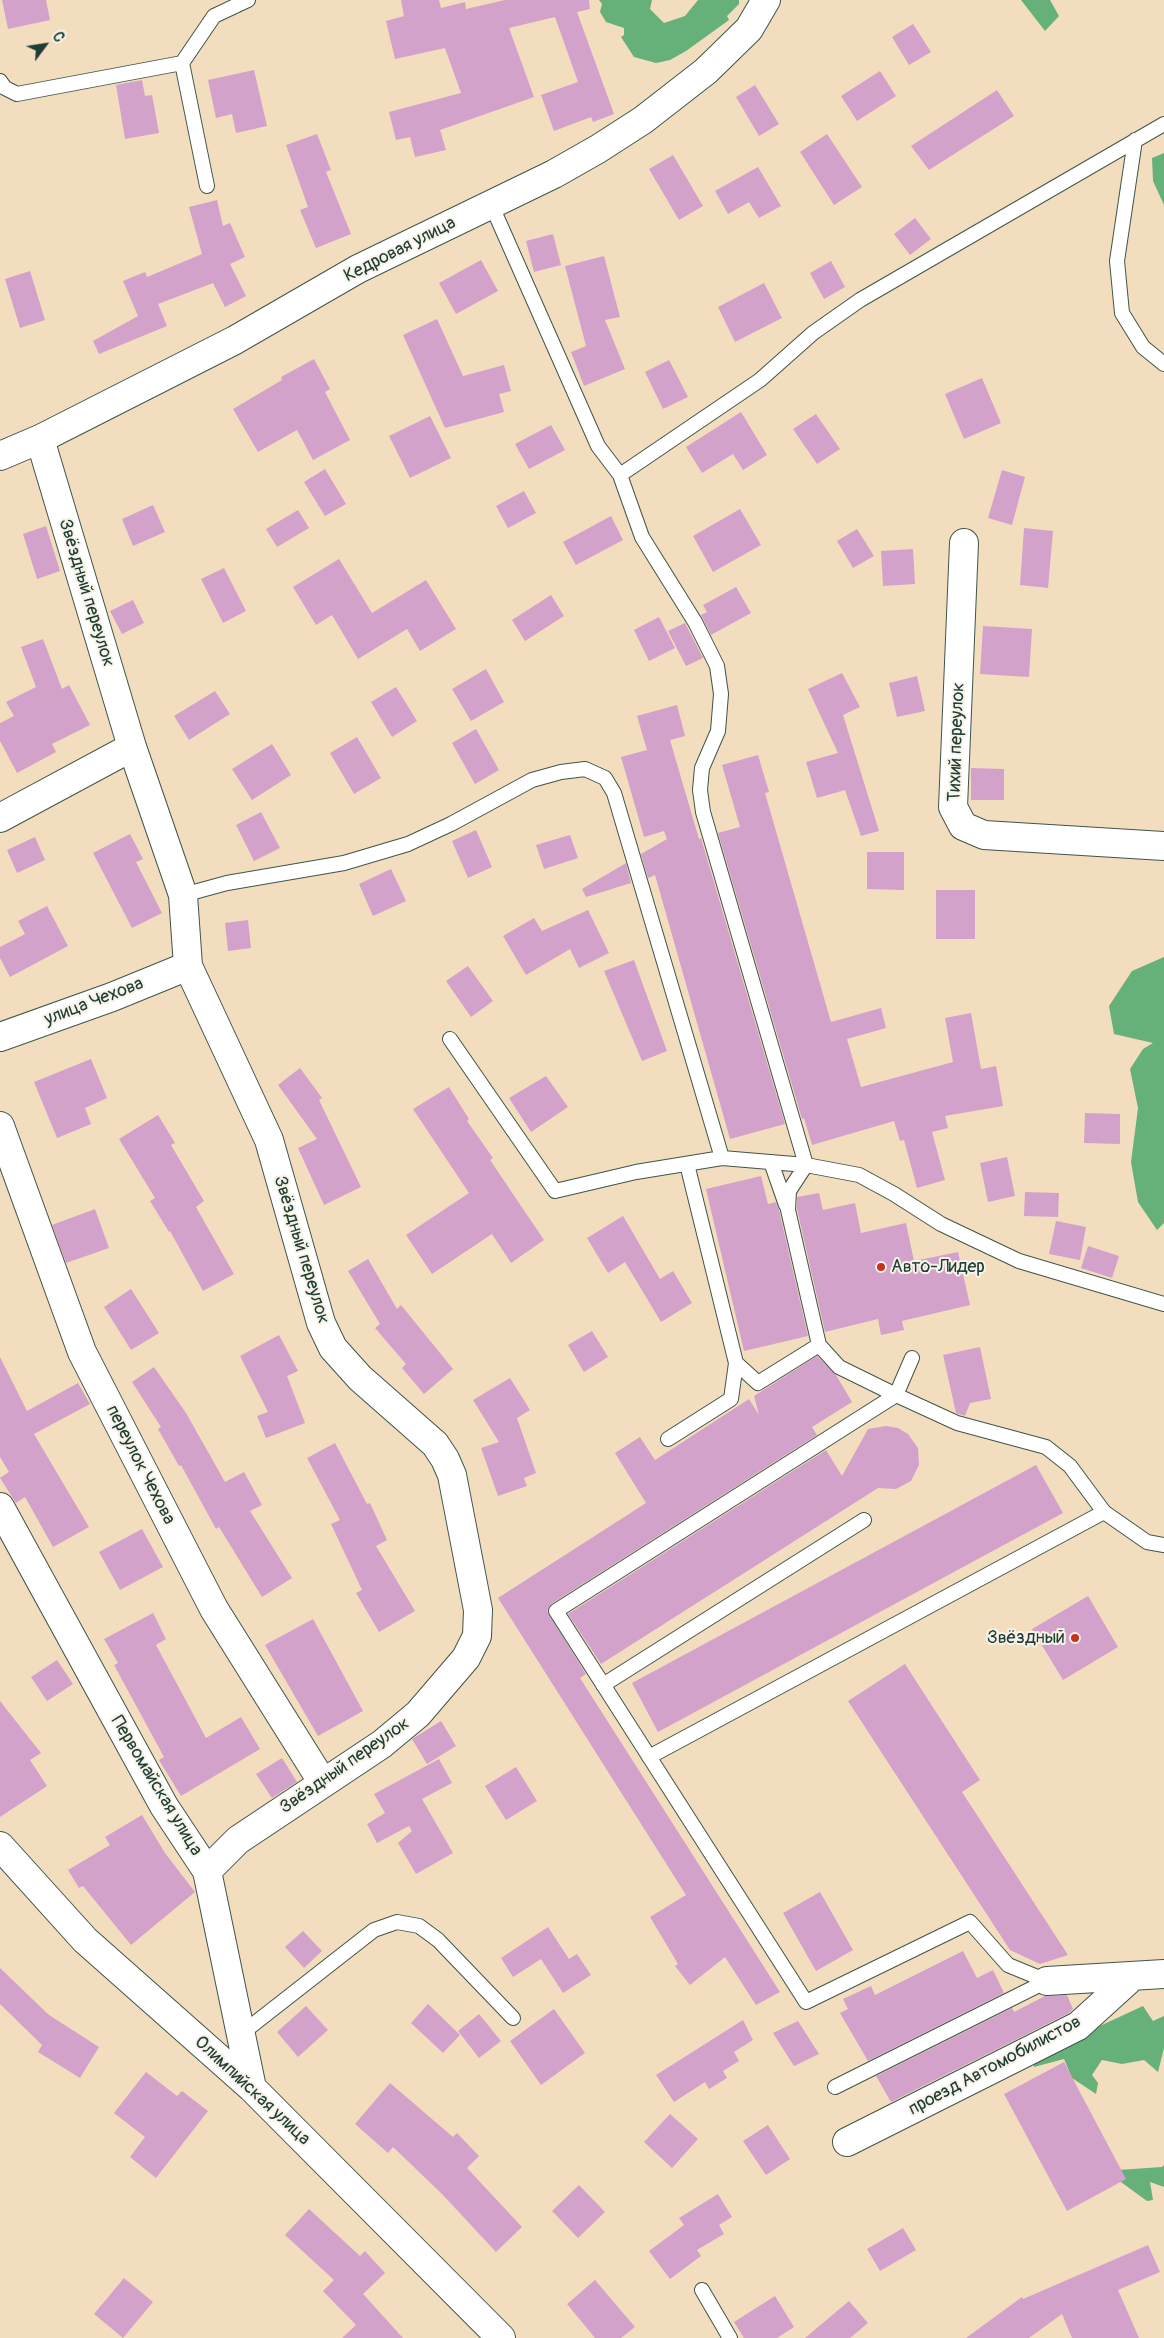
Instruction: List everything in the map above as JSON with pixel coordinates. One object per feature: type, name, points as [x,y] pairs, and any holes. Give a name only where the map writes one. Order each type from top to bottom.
[{"type":"street","name":"Кедровая улица","points":[[0,456],[40,439],[235,340],[358,269],[554,174],[598,149],[643,120],[712,65],[749,29],[766,0]]},
{"type":"street","name":"Звёздный переулок","points":[[40,439],[132,747],[183,895],[188,966],[268,1140],[321,1323],[333,1348],[360,1378],[435,1444],[452,1474],[478,1610],[478,1636],[466,1658],[418,1714],[382,1744],[238,1840],[207,1871]]},
{"type":"street","name":"Тихий переулок","points":[[964,543],[953,807],[963,826],[984,836],[1164,846]]},
{"type":"street","points":[[0,818],[132,747]]},
{"type":"street","name":"улица Чехова","points":[[0,1037],[112,997],[188,966]]},
{"type":"street","name":"переулок Чехова","points":[[0,1126],[82,1352],[214,1609],[322,1783]]},
{"type":"street","name":"Первомайская улица","points":[[0,1507],[164,1806],[207,1871],[252,2088]]},
{"type":"street","name":"Олимпийская улица","points":[[0,1846],[85,1940],[252,2088],[501,2338]]},
{"type":"street","points":[[1047,1981],[1164,1974]]},
{"type":"street","name":"проезд Автомобилистов","points":[[847,2142],[1078,2026],[1133,1976]]},
{"type":"lane","points":[[0,81],[5,88],[17,94],[182,63],[214,16],[248,0]]},
{"type":"lane","points":[[182,63],[207,186]]},
{"type":"lane","points":[[620,475],[760,380],[813,332],[860,300],[1164,124]]},
{"type":"lane","points":[[1136,140],[1117,261],[1122,313],[1143,347],[1164,364]]},
{"type":"lane","points":[[492,204],[598,446],[620,475],[642,537],[694,622],[717,666],[721,694],[718,730],[702,768],[700,790],[703,812],[806,1165],[789,1191],[788,1210]]},
{"type":"lane","points":[[183,895],[227,883],[344,863],[408,844],[539,778],[585,769],[604,778],[614,793],[722,1158]]},
{"type":"lane","points":[[450,1039],[555,1191],[636,1172],[722,1158],[806,1165],[859,1175],[894,1194],[941,1224],[1019,1261],[1164,1304]]},
{"type":"lane","points":[[771,1162],[788,1210],[819,1346],[839,1366],[896,1396],[957,1423],[1046,1447],[1070,1466],[1104,1512],[1147,1542],[1164,1546]]},
{"type":"lane","points":[[668,1439],[730,1399],[736,1363],[687,1164]]},
{"type":"lane","points":[[736,1363],[758,1383],[819,1346]]},
{"type":"lane","points":[[912,1358],[896,1396],[556,1610],[806,2002],[970,1922],[1008,1965],[1047,1981]]},
{"type":"lane","points":[[649,1757],[1104,1512]]},
{"type":"lane","points":[[603,1684],[864,1520]]},
{"type":"lane","points":[[241,2034],[374,1930],[396,1922],[419,1926],[438,1940],[513,2018]]},
{"type":"lane","points":[[836,2086],[1047,1981]]},
{"type":"lane","points":[[702,2290],[730,2338]]},
{"type":"green space","points":[[599,0],[652,0],[650,9],[664,23],[685,16],[698,0],[739,0],[739,4],[727,16],[729,20],[686,51],[670,60],[656,63],[634,57],[621,37],[624,35],[624,28],[606,22],[600,12],[602,4]]},
{"type":"green space","points":[[1021,0],[1050,0],[1059,16],[1045,31]]},
{"type":"green space","points":[[1164,153],[1164,205],[1153,181],[1152,158]]},
{"type":"green space","points":[[1164,957],[1164,1223],[1157,1230],[1138,1202],[1131,1162],[1138,1108],[1130,1069],[1143,1049],[1153,1043],[1114,1034],[1109,1006],[1132,971]]},
{"type":"green space","points":[[1143,2006],[1153,2021],[1164,2016],[1164,2048],[1158,2072],[1144,2060],[1122,2064],[1102,2060],[1092,2075],[1098,2083],[1096,2094],[1072,2078],[1064,2059],[1034,2067],[1033,2057]]},
{"type":"green space","points":[[1164,2165],[1164,2187],[1150,2182],[1153,2200],[1147,2201],[1114,2177],[1118,2170],[1162,2167]]},
{"type":"building","points":[[2,0],[46,0],[50,20],[8,29]]},
{"type":"building","points":[[401,0],[439,0],[441,8],[465,2],[466,9],[505,0],[589,0],[590,9],[577,12],[614,114],[593,122],[591,117],[554,131],[541,95],[578,82],[555,17],[509,28],[534,97],[440,130],[446,150],[415,157],[410,137],[396,140],[389,112],[461,93],[445,48],[395,59],[386,21],[404,16]]},
{"type":"building","points":[[913,24],[931,52],[909,65],[892,37]]},
{"type":"building","points":[[254,70],[267,126],[236,133],[232,114],[216,118],[208,80]]},
{"type":"building","points":[[880,71],[896,96],[857,121],[841,96]]},
{"type":"building","points":[[142,80],[145,96],[152,95],[159,133],[125,139],[116,85]]},
{"type":"building","points":[[755,85],[779,124],[759,136],[736,97]]},
{"type":"building","points":[[997,90],[1014,116],[929,170],[911,146]]},
{"type":"building","points":[[317,134],[331,170],[326,172],[351,234],[316,248],[300,210],[308,207],[286,145]]},
{"type":"building","points":[[827,134],[862,187],[834,205],[800,152]]},
{"type":"building","points":[[673,155],[703,206],[679,220],[649,169]]},
{"type":"building","points":[[758,167],[781,206],[759,218],[749,202],[728,214],[715,191]]},
{"type":"building","points":[[217,200],[223,226],[230,223],[245,257],[230,264],[246,296],[225,307],[213,283],[158,304],[167,326],[99,354],[93,341],[138,316],[123,281],[145,272],[147,277],[202,254],[189,207]]},
{"type":"building","points":[[915,218],[931,239],[910,255],[894,234]]},
{"type":"building","points":[[553,234],[561,265],[534,272],[526,241]]},
{"type":"building","points":[[604,256],[620,317],[605,320],[625,369],[584,386],[571,352],[586,346],[565,266]]},
{"type":"building","points":[[481,260],[498,291],[456,314],[439,283]]},
{"type":"building","points":[[831,261],[845,287],[824,299],[810,273]]},
{"type":"building","points":[[30,271],[45,320],[20,328],[5,279]]},
{"type":"building","points":[[764,283],[782,318],[735,342],[718,307]]},
{"type":"building","points":[[437,319],[463,376],[504,365],[511,391],[499,394],[504,412],[445,428],[403,335]]},
{"type":"building","points":[[314,359],[330,389],[325,392],[350,440],[313,460],[297,430],[258,452],[233,409],[282,380],[281,377]]},
{"type":"building","points":[[669,360],[688,397],[663,409],[645,372]]},
{"type":"building","points":[[982,378],[1001,423],[964,439],[945,394]]},
{"type":"building","points":[[741,412],[767,455],[743,470],[733,454],[702,473],[686,447]]},
{"type":"building","points":[[816,414],[840,449],[817,464],[793,429]]},
{"type":"building","points":[[430,416],[451,458],[410,478],[389,436]]},
{"type":"building","points":[[551,425],[565,450],[529,469],[515,444]]},
{"type":"building","points":[[325,469],[346,504],[325,516],[304,482]]},
{"type":"building","points":[[1002,470],[1025,477],[1012,525],[988,518]]},
{"type":"building","points":[[524,491],[536,513],[508,528],[496,506]]},
{"type":"building","points":[[153,505],[165,532],[133,546],[122,519]]},
{"type":"building","points":[[740,509],[761,545],[713,572],[693,536]]},
{"type":"building","points":[[298,510],[309,528],[277,547],[266,529]]},
{"type":"building","points":[[611,516],[623,540],[576,565],[563,542]]},
{"type":"building","points":[[46,526],[60,571],[37,579],[23,534]]},
{"type":"building","points":[[1024,528],[1053,531],[1048,588],[1020,585]]},
{"type":"building","points":[[857,529],[874,556],[853,568],[837,541]]},
{"type":"building","points":[[913,549],[915,584],[883,586],[881,551]]},
{"type":"building","points":[[339,559],[372,613],[426,580],[456,629],[420,651],[407,629],[358,659],[332,615],[316,625],[293,587]]},
{"type":"building","points":[[224,568],[246,611],[223,623],[201,579]]},
{"type":"building","points":[[736,587],[751,613],[711,635],[701,615],[707,612],[703,605]]},
{"type":"building","points":[[551,595],[564,616],[525,641],[512,620]]},
{"type":"building","points":[[133,600],[144,623],[122,634],[110,611]]},
{"type":"building","points":[[659,617],[675,648],[649,661],[634,630]]},
{"type":"building","points":[[685,623],[703,658],[686,666],[668,631]]},
{"type":"building","points":[[983,626],[1032,629],[1029,677],[980,674]]},
{"type":"building","points":[[43,639],[62,689],[69,685],[90,725],[52,744],[56,752],[17,773],[0,741],[0,723],[14,716],[6,702],[36,687],[21,647]]},
{"type":"building","points":[[486,669],[504,702],[471,721],[452,689]]},
{"type":"building","points":[[842,673],[860,707],[843,715],[879,831],[861,836],[845,790],[817,798],[806,762],[838,753],[808,689]]},
{"type":"building","points":[[917,676],[925,711],[897,717],[889,683]]},
{"type":"building","points":[[396,687],[417,721],[392,737],[371,702]]},
{"type":"building","points":[[215,691],[230,714],[189,740],[174,716]]},
{"type":"building","points":[[677,705],[685,736],[670,740],[699,839],[701,838],[785,1124],[730,1139],[655,875],[648,878],[641,854],[667,839],[664,831],[644,837],[621,757],[647,750],[637,716]]},
{"type":"building","points":[[476,729],[499,770],[475,784],[452,743]]},
{"type":"building","points":[[357,737],[381,778],[354,794],[330,753]]},
{"type":"building","points":[[272,744],[291,775],[252,800],[232,769]]},
{"type":"building","points":[[758,755],[769,792],[765,793],[831,1022],[881,1008],[886,1028],[847,1039],[861,1087],[953,1062],[945,1018],[971,1013],[981,1069],[996,1066],[1003,1106],[945,1116],[948,1128],[932,1132],[945,1180],[917,1188],[904,1140],[900,1141],[894,1121],[812,1145],[804,1118],[802,1119],[718,833],[740,827],[722,765]]},
{"type":"building","points":[[971,768],[1004,769],[1004,800],[971,800]]},
{"type":"building","points":[[261,812],[280,848],[254,861],[236,825]]},
{"type":"building","points":[[476,830],[492,867],[468,878],[452,841]]},
{"type":"building","points":[[130,834],[143,859],[136,862],[162,913],[132,928],[93,853]]},
{"type":"building","points":[[570,835],[578,858],[544,869],[536,845]]},
{"type":"building","points":[[35,837],[45,860],[17,873],[7,850]]},
{"type":"building","points":[[867,852],[904,852],[904,890],[867,889]]},
{"type":"building","points":[[626,863],[631,883],[586,897],[582,889]]},
{"type":"building","points":[[391,869],[406,901],[373,916],[359,884]]},
{"type":"building","points":[[936,890],[975,890],[975,939],[936,939]]},
{"type":"building","points":[[47,906],[68,946],[10,977],[0,958],[0,947],[25,934],[18,921]]},
{"type":"building","points":[[588,910],[609,953],[579,968],[570,949],[526,975],[503,936],[534,918],[542,931]]},
{"type":"building","points":[[248,920],[251,948],[228,951],[225,923]]},
{"type":"building","points":[[634,960],[667,1051],[642,1061],[604,971]]},
{"type":"building","points":[[468,966],[493,1001],[471,1017],[446,981]]},
{"type":"building","points":[[91,1059],[107,1098],[85,1108],[91,1124],[57,1138],[34,1082]]},
{"type":"building","points":[[300,1068],[322,1098],[319,1100],[361,1187],[324,1205],[298,1148],[317,1139],[278,1085]]},
{"type":"building","points":[[546,1076],[568,1107],[531,1132],[509,1098]]},
{"type":"building","points":[[449,1087],[469,1119],[467,1121],[493,1158],[490,1160],[544,1240],[511,1263],[492,1234],[432,1274],[406,1235],[469,1193],[413,1109]]},
{"type":"building","points":[[1085,1113],[1120,1114],[1120,1144],[1084,1143]]},
{"type":"building","points":[[158,1115],[175,1143],[171,1145],[204,1201],[196,1207],[234,1274],[203,1291],[170,1231],[150,1201],[155,1198],[119,1139]]},
{"type":"building","points":[[1007,1157],[1015,1196],[988,1202],[980,1163]]},
{"type":"building","points":[[761,1176],[768,1204],[776,1202],[779,1210],[808,1336],[744,1351],[706,1189]]},
{"type":"building","points":[[1025,1192],[1059,1193],[1058,1217],[1024,1216]]},
{"type":"building","points":[[819,1193],[823,1210],[855,1203],[861,1233],[906,1223],[914,1261],[958,1252],[970,1305],[902,1321],[904,1330],[881,1335],[878,1319],[825,1332],[797,1209],[797,1197]]},
{"type":"building","points":[[95,1209],[109,1248],[66,1263],[52,1225]]},
{"type":"building","points":[[623,1216],[660,1279],[673,1271],[692,1303],[661,1322],[625,1262],[608,1273],[587,1238]]},
{"type":"building","points":[[1056,1221],[1086,1227],[1080,1260],[1049,1254]]},
{"type":"building","points":[[1088,1246],[1119,1256],[1112,1278],[1081,1268]]},
{"type":"building","points":[[368,1259],[397,1309],[401,1305],[453,1369],[424,1394],[402,1368],[406,1364],[375,1328],[380,1324],[348,1271]]},
{"type":"building","points":[[131,1289],[159,1333],[131,1350],[104,1307]]},
{"type":"building","points":[[592,1331],[608,1357],[584,1372],[568,1345]]},
{"type":"building","points":[[279,1335],[298,1371],[287,1376],[305,1423],[266,1438],[257,1416],[268,1412],[240,1356]]},
{"type":"building","points":[[980,1347],[991,1399],[970,1403],[965,1416],[956,1413],[943,1355]]},
{"type":"building","points":[[817,1356],[836,1375],[852,1402],[812,1427],[817,1435],[551,1604],[547,1611],[586,1674],[580,1678],[780,1992],[756,2005],[725,1957],[690,1985],[675,1966],[678,1964],[650,1917],[686,1895],[498,1598],[646,1503],[615,1453],[640,1437],[655,1460],[749,1399],[759,1415],[754,1396]]},
{"type":"building","points":[[0,1357],[27,1411],[78,1383],[90,1404],[34,1434],[89,1527],[53,1547],[25,1497],[16,1503],[0,1478],[9,1472],[0,1457]]},
{"type":"building","points":[[154,1367],[186,1413],[225,1482],[244,1472],[262,1505],[250,1511],[292,1578],[262,1597],[219,1527],[216,1529],[181,1465],[179,1466],[158,1429],[161,1427],[132,1382]]},
{"type":"building","points":[[510,1378],[530,1410],[517,1418],[536,1473],[524,1478],[527,1486],[498,1496],[481,1448],[499,1442],[473,1400]]},
{"type":"building","points":[[886,1426],[898,1428],[908,1434],[918,1448],[919,1465],[911,1481],[896,1489],[878,1488],[601,1664],[568,1614],[826,1450],[842,1476],[868,1429]]},
{"type":"building","points":[[335,1443],[367,1504],[370,1503],[387,1540],[376,1546],[415,1611],[379,1632],[356,1593],[362,1590],[331,1524],[340,1520],[307,1458]]},
{"type":"building","points":[[1036,1465],[1063,1513],[658,1732],[632,1683]]},
{"type":"building","points":[[142,1529],[163,1567],[120,1590],[99,1552]]},
{"type":"building","points":[[1088,1596],[1118,1647],[1063,1680],[1032,1629]]},
{"type":"building","points":[[153,1613],[166,1639],[156,1645],[206,1738],[241,1717],[260,1749],[181,1796],[159,1760],[164,1757],[114,1665],[118,1663],[104,1639]]},
{"type":"building","points":[[313,1619],[363,1711],[318,1736],[265,1645]]},
{"type":"building","points":[[57,1660],[73,1684],[47,1701],[31,1677]]},
{"type":"building","points":[[905,1664],[980,1780],[962,1792],[1068,1955],[1040,1964],[1010,1950],[848,1701]]},
{"type":"building","points":[[0,1701],[41,1753],[30,1760],[47,1786],[0,1817]]},
{"type":"building","points":[[441,1721],[456,1746],[427,1764],[412,1739]]},
{"type":"building","points":[[282,1758],[297,1782],[272,1798],[256,1774]]},
{"type":"building","points":[[439,1759],[452,1783],[422,1799],[453,1853],[416,1874],[398,1843],[412,1831],[409,1826],[377,1843],[367,1824],[385,1813],[374,1794]]},
{"type":"building","points":[[516,1767],[537,1801],[506,1820],[485,1786]]},
{"type":"building","points":[[142,1815],[165,1853],[195,1892],[131,1945],[83,1886],[79,1888],[68,1870],[110,1845],[105,1837]]},
{"type":"building","points":[[820,1892],[853,1950],[816,1971],[783,1913]]},
{"type":"building","points":[[548,1927],[569,1959],[577,1954],[591,1975],[563,1993],[541,1959],[513,1977],[501,1958]]},
{"type":"building","points":[[303,1931],[322,1951],[304,1968],[285,1947]]},
{"type":"building","points":[[963,1951],[977,1978],[993,1970],[1004,1993],[868,2061],[840,2013],[848,2009],[843,1999],[871,1986],[875,1995]]},
{"type":"building","points":[[0,1968],[49,2015],[99,2047],[80,2078],[38,2052],[42,2045],[0,2004]]},
{"type":"building","points":[[1067,1995],[1073,2009],[1069,2013],[891,2102],[876,2076],[1012,2008],[1014,2012],[1045,1996]]},
{"type":"building","points":[[428,2004],[460,2035],[443,2053],[411,2023]]},
{"type":"building","points":[[306,2006],[328,2030],[298,2057],[277,2032]]},
{"type":"building","points":[[554,2009],[585,2053],[541,2085],[510,2041]]},
{"type":"building","points":[[479,2014],[501,2041],[479,2058],[458,2031]]},
{"type":"building","points":[[743,2020],[753,2040],[734,2052],[739,2061],[723,2071],[727,2078],[709,2089],[705,2082],[674,2102],[656,2075]]},
{"type":"building","points":[[798,2021],[819,2054],[794,2066],[773,2033]]},
{"type":"building","points":[[1064,2062],[1126,2179],[1067,2211],[1004,2094]]},
{"type":"building","points":[[146,2072],[177,2096],[182,2091],[208,2111],[156,2178],[130,2157],[145,2137],[114,2113]]},
{"type":"building","points":[[390,2083],[453,2137],[457,2133],[479,2156],[467,2168],[522,2227],[496,2252],[442,2194],[393,2147],[388,2153],[355,2124]]},
{"type":"building","points":[[670,2114],[698,2139],[672,2168],[644,2142]]},
{"type":"building","points":[[768,2125],[790,2159],[766,2175],[743,2141]]},
{"type":"building","points":[[579,2185],[605,2212],[578,2238],[552,2211]]},
{"type":"building","points":[[718,2194],[732,2217],[719,2225],[724,2234],[697,2250],[701,2256],[670,2279],[649,2251],[684,2225],[679,2218]]},
{"type":"building","points":[[309,2209],[360,2256],[365,2251],[385,2273],[363,2294],[403,2338],[342,2338],[356,2325],[323,2291],[334,2280],[285,2235]]},
{"type":"building","points":[[903,2228],[916,2250],[880,2271],[867,2249]]},
{"type":"building","points":[[1148,2245],[1160,2272],[1118,2290],[1139,2338],[1072,2338],[1062,2314],[1029,2338],[966,2338],[1022,2297],[1023,2299]]},
{"type":"building","points":[[124,2278],[153,2302],[123,2338],[94,2314]]},
{"type":"building","points":[[595,2280],[635,2327],[621,2338],[595,2338],[567,2304]]},
{"type":"building","points":[[775,2296],[794,2327],[777,2338],[744,2338],[734,2322]]},
{"type":"building","points":[[849,2301],[868,2323],[850,2338],[805,2338]]},
{"type":"place","name":"Авто-Лидер","points":[[881,1267]]},
{"type":"place","name":"Звёздный","points":[[1075,1638]]}]
